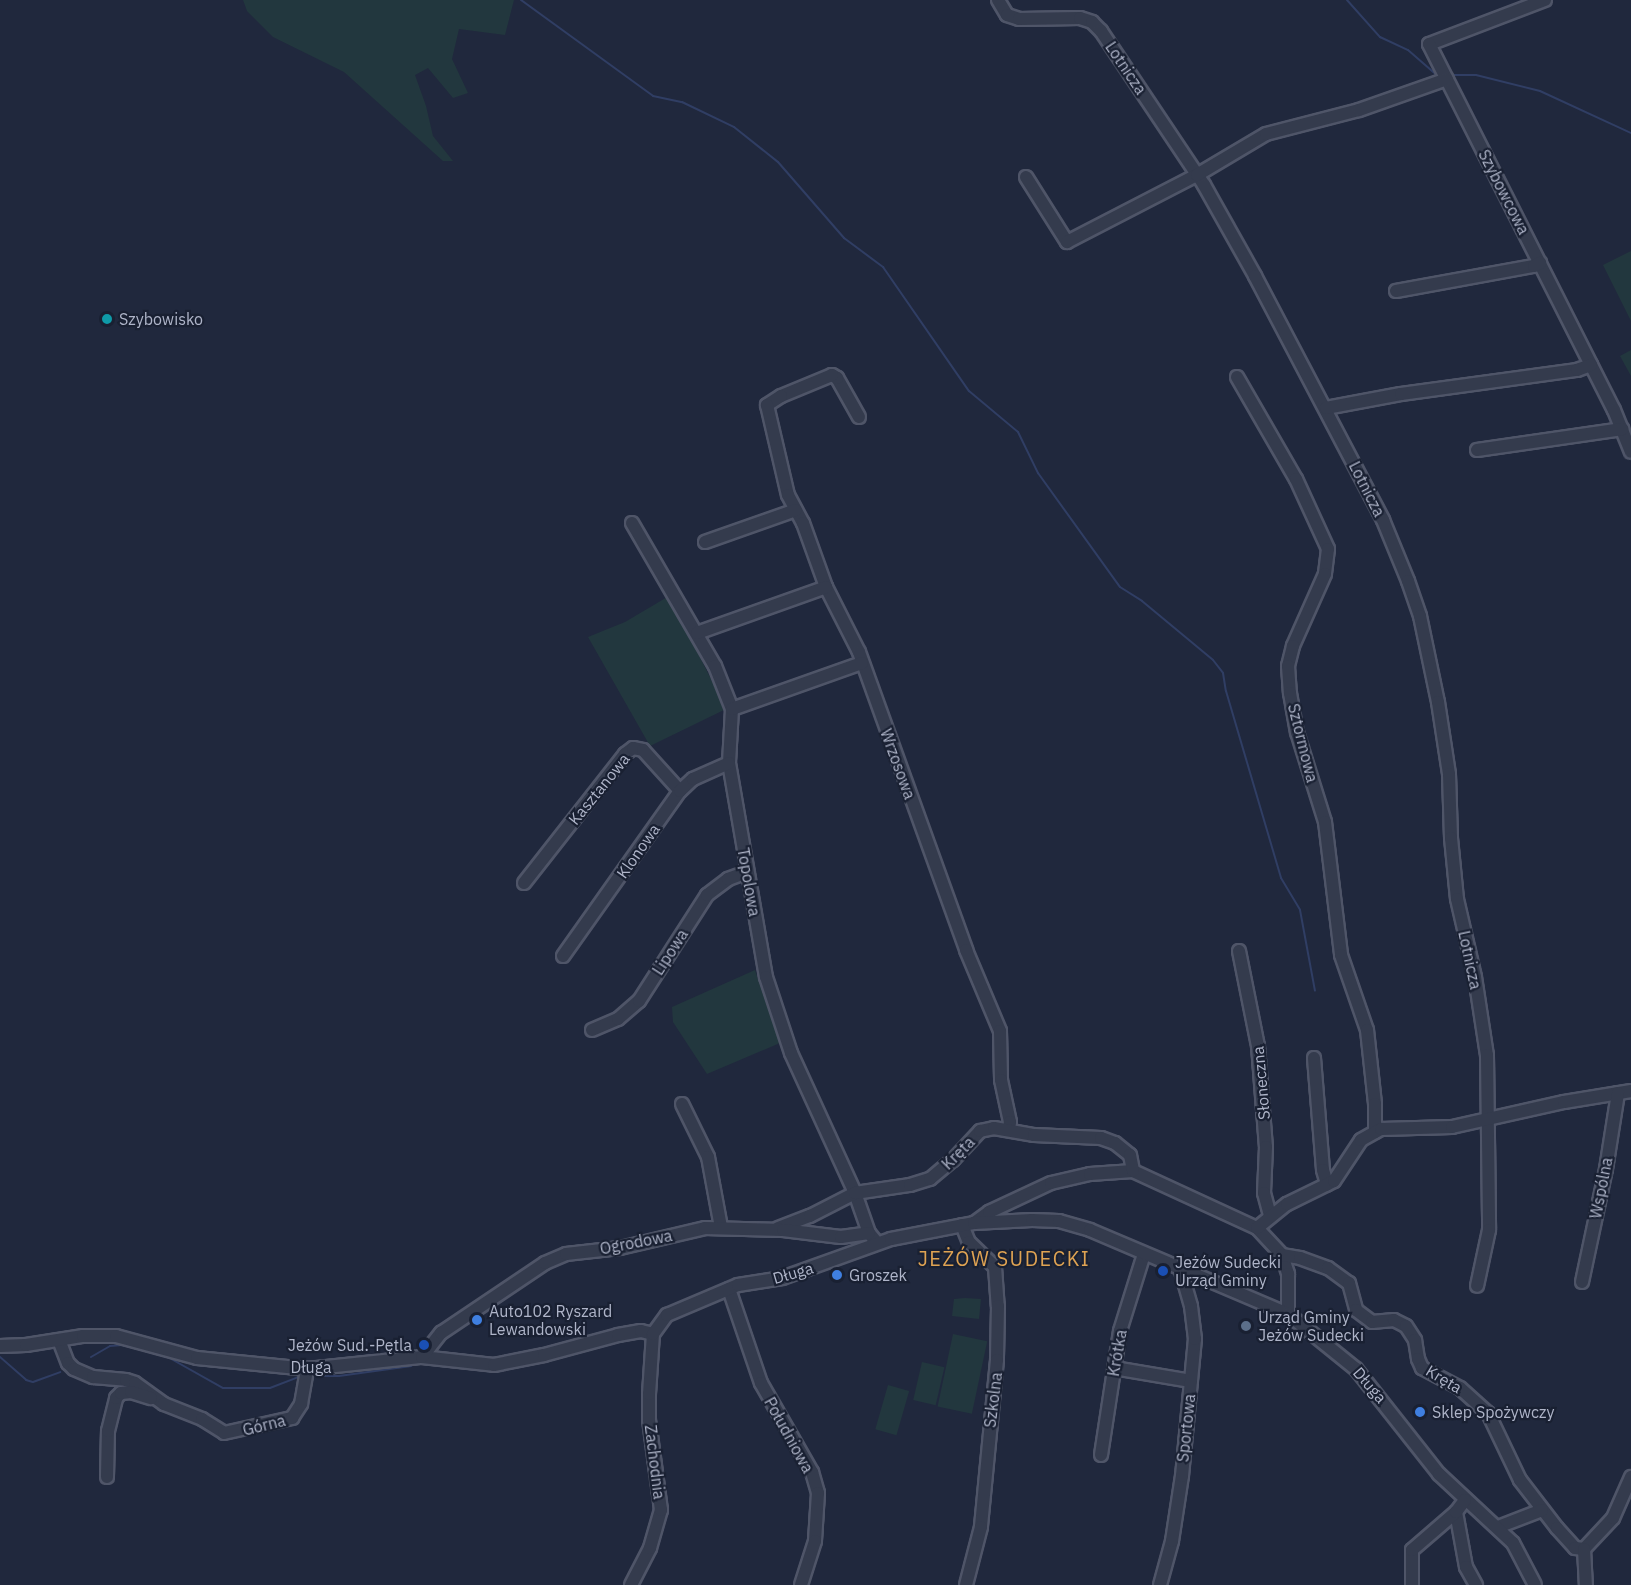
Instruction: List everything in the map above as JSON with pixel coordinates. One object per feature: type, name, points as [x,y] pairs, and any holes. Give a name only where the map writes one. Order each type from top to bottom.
[{"type":"street","name":"Lotnicza","points":[[998,0],[1007,15],[1019,19],[1080,18],[1092,22],[1113,48],[1197,175],[1326,408],[1383,520],[1420,616],[1438,702],[1449,774],[1451,838],[1456,889],[1475,977],[1487,1055],[1489,1230],[1477,1286]]},
{"type":"street","name":"Szybowcowa","points":[[1545,0],[1429,44],[1591,365],[1631,452]]},
{"type":"street","points":[[1026,177],[1067,242],[1197,175],[1266,134],[1359,110],[1447,79]]},
{"type":"street","points":[[1396,291],[1540,263]]},
{"type":"street","points":[[1326,408],[1401,394],[1577,370],[1591,365]]},
{"type":"street","name":"Wrzosowa","points":[[859,417],[837,378],[832,375],[767,405],[782,480],[826,587],[862,663],[966,950],[1000,1031],[1001,1080],[1010,1122],[1009,1129]]},
{"type":"street","name":"Sztormowa","points":[[1237,377],[1296,479],[1328,549],[1325,574],[1293,646],[1288,666],[1290,693],[1297,732],[1325,822],[1341,955],[1367,1030],[1375,1104],[1375,1132]]},
{"type":"street","points":[[1477,450],[1622,429]]},
{"type":"street","points":[[705,542],[796,510]]},
{"type":"street","name":"Topolowa","points":[[632,523],[715,666],[732,709],[729,763],[766,977],[785,1035],[855,1193],[869,1233],[877,1244]]},
{"type":"street","points":[[697,633],[826,587]]},
{"type":"street","points":[[732,709],[862,663]]},
{"type":"street","name":"Kasztanowa","points":[[524,883],[625,754],[633,748],[643,750],[680,791]]},
{"type":"street","name":"Klonowa","points":[[563,956],[680,791],[693,779],[729,763]]},
{"type":"street","name":"Lipowa","points":[[592,1030],[618,1019],[639,1001],[707,895],[728,879],[747,872]]},
{"type":"street","name":"Słoneczna","points":[[1239,951],[1258,1046],[1266,1147],[1264,1193],[1270,1215]]},
{"type":"street","points":[[1314,1058],[1323,1170],[1327,1185]]},
{"type":"street","points":[[1257,1228],[1270,1215],[1334,1181],[1361,1140],[1375,1132],[1421,1126],[1452,1127],[1564,1102],[1625,1092]]},
{"type":"street","name":"Wspólna","points":[[1582,1282],[1625,1092]]},
{"type":"street","points":[[682,1104],[708,1157],[721,1227]]},
{"type":"street","name":"Kręta","points":[[774,1229],[810,1216],[855,1193],[910,1185],[930,1179],[953,1160],[980,1131],[1009,1129],[1034,1134],[1101,1138],[1115,1143],[1130,1155],[1133,1171]]},
{"type":"street","points":[[968,1224],[1052,1183],[1090,1174],[1133,1171],[1257,1228],[1282,1256],[1288,1279],[1288,1314]]},
{"type":"street","name":"Długa","points":[[0,1346],[83,1336],[116,1336],[197,1358],[307,1371],[422,1357],[494,1365],[544,1355],[618,1335],[641,1331],[653,1334],[667,1315],[729,1289],[782,1278],[877,1244],[968,1224],[1009,1220],[1059,1221],[1089,1230],[1288,1314],[1356,1369],[1439,1474],[1513,1543],[1535,1585]]},
{"type":"street","name":"Szkolna","points":[[966,1585],[981,1527],[997,1360],[998,1306],[995,1267],[969,1242],[968,1224]]},
{"type":"street","name":"Ogrodowa","points":[[422,1357],[441,1333],[554,1257],[620,1248],[705,1228],[774,1229],[841,1237],[869,1233]]},
{"type":"street","name":"Krótka","points":[[1101,1455],[1120,1331],[1144,1254]]},
{"type":"street","name":"Kręta","points":[[1282,1256],[1300,1258],[1328,1268],[1349,1283],[1356,1310],[1372,1322],[1394,1320],[1406,1326],[1415,1340],[1422,1368],[1460,1388],[1488,1413],[1512,1465],[1542,1510],[1575,1548],[1584,1550]]},
{"type":"street","name":"Sportowa","points":[[1160,1585],[1172,1541],[1195,1339],[1191,1306],[1182,1270]]},
{"type":"street","name":"Południowa","points":[[729,1289],[760,1383],[812,1472],[818,1493],[815,1541],[801,1585]]},
{"type":"street","name":"Zachodnia","points":[[631,1585],[650,1548],[661,1510],[661,1495],[649,1420],[653,1334]]},
{"type":"street","name":"Górna","points":[[59,1340],[68,1363],[74,1369],[93,1377],[126,1380],[149,1392],[155,1399]]},
{"type":"street","points":[[1114,1368],[1191,1381]]},
{"type":"street","name":"Górna","points":[[107,1477],[108,1431],[116,1398],[121,1393],[130,1392],[155,1399],[230,1433],[292,1418],[301,1404],[307,1371]]},
{"type":"street","points":[[1586,1585],[1584,1550],[1613,1518],[1631,1477]]},
{"type":"street","points":[[1412,1585],[1412,1550],[1456,1512],[1465,1500]]},
{"type":"street","points":[[1498,1527],[1542,1510]]},
{"type":"street","points":[[1456,1512],[1466,1567],[1476,1585]]},
{"type":"shaded area","points":[[243,0],[514,0],[505,35],[459,29],[452,59],[468,93],[453,98],[428,68],[415,75],[433,136],[453,161],[443,161],[344,72],[273,37],[247,11]]},
{"type":"shaded area","points":[[1631,251],[1631,321],[1603,265]]},
{"type":"shaded area","points":[[1631,350],[1631,376],[1620,356]]},
{"type":"shaded area","points":[[669,596],[726,709],[650,746],[588,637],[625,622]]},
{"type":"shaded area","points":[[755,970],[780,1043],[707,1074],[673,1022],[672,1007]]},
{"type":"shaded area","points":[[954,1299],[981,1299],[979,1319],[952,1316]]},
{"type":"shaded area","points":[[953,1334],[987,1341],[972,1414],[938,1406]]},
{"type":"shaded area","points":[[922,1362],[944,1367],[936,1405],[913,1400]]},
{"type":"shaded area","points":[[888,1385],[909,1391],[896,1435],[875,1429]]},
{"type":"waterway","points":[[521,0],[653,96],[682,102],[734,127],[778,162],[844,238],[883,267],[969,391],[1018,432],[1038,473],[1120,587],[1142,601],[1213,660],[1223,673],[1226,691],[1281,878],[1300,910],[1315,991]]},
{"type":"waterway","points":[[1347,0],[1380,37],[1408,50],[1437,75]]},
{"type":"waterway","points":[[1451,75],[1476,75],[1540,91],[1631,133]]},
{"type":"waterway","points":[[91,1357],[110,1346],[122,1345],[166,1356],[223,1388],[270,1388],[301,1376]]},
{"type":"waterway","points":[[0,1357],[26,1380],[33,1382],[60,1372]]},
{"type":"waterway","points":[[310,1376],[339,1376],[411,1366]]},
{"type":"place","name":"Szybowisko","points":[[107,319]]},
{"type":"place","name":"Jeżów Sudecki Urząd Gminy","points":[[1163,1271]]},
{"type":"place","name":"Groszek","points":[[837,1275]]},
{"type":"place","name":"Auto102 Ryszard Lewandowski","points":[[477,1320]]},
{"type":"place","name":"Urząd Gminy Jeżów Sudecki","points":[[1246,1326]]},
{"type":"place","name":"Jeżów Sud.-Pętla","points":[[424,1345]]},
{"type":"place","name":"Sklep Spożywczy","points":[[1420,1412]]},
{"type":"district","name":"JEŻÓW SUDECKI","points":[[1004,1258]]}]
